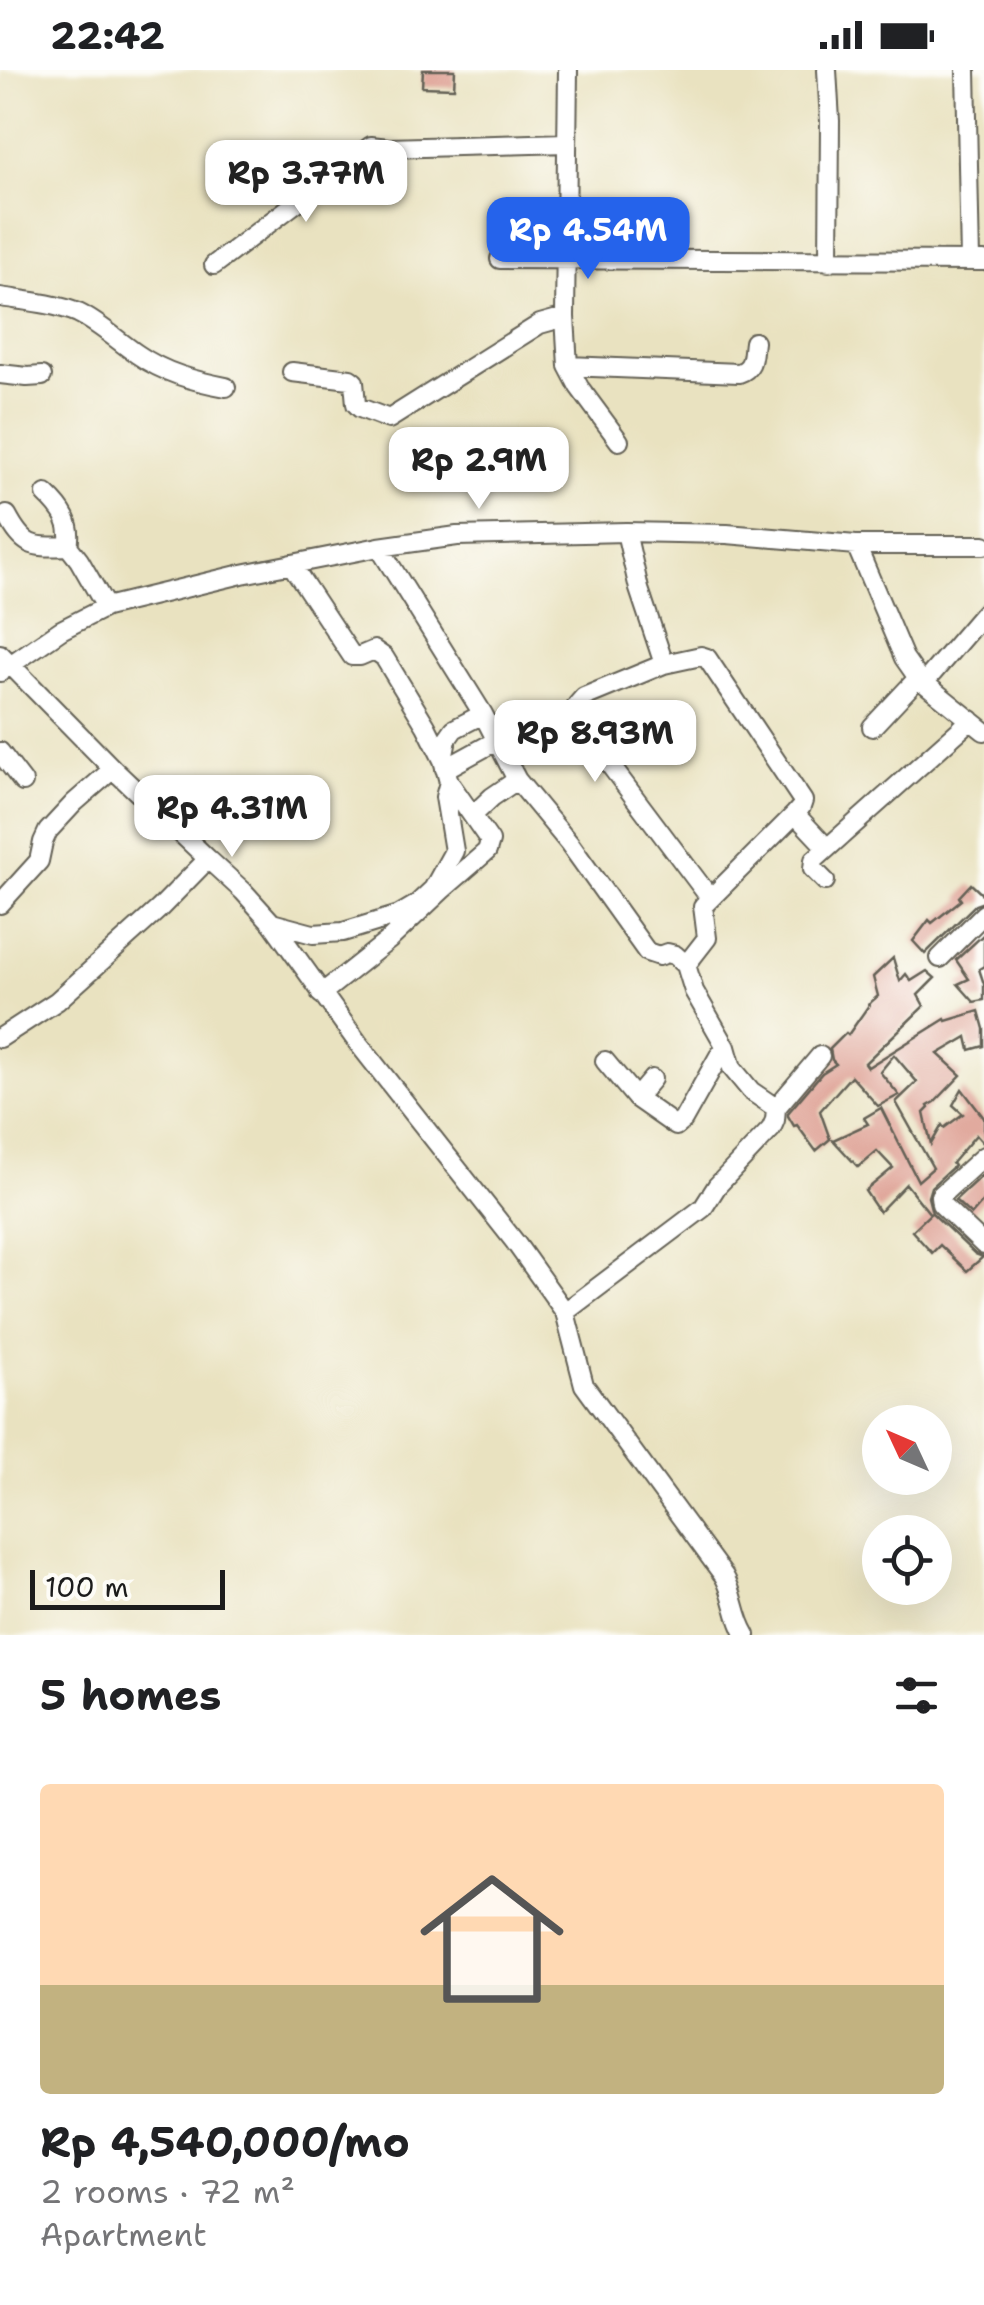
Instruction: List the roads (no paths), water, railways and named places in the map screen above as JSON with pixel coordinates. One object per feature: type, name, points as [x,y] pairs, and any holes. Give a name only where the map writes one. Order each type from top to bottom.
[{"type":"street","points":[[568,70],[564,317],[568,366],[619,441]]},
{"type":"street","points":[[827,70],[829,262]]},
{"type":"street","points":[[500,259],[977,261],[975,156],[966,70]]},
{"type":"street","points":[[214,265],[371,146],[566,143]]},
{"type":"street","points":[[0,297],[51,304],[80,314],[142,358],[188,380],[226,387]]},
{"type":"street","points":[[292,372],[350,379],[354,382],[356,404],[389,419],[540,324],[564,317]]},
{"type":"street","points":[[568,366],[739,373],[752,363],[754,342]]},
{"type":"street","points":[[0,374],[42,376]]},
{"type":"street","points":[[46,494],[66,517],[68,546]]},
{"type":"street","points":[[7,515],[28,544],[39,548],[68,546]]},
{"type":"street","points":[[626,532],[638,589],[664,664]]},
{"type":"street","points":[[746,1635],[724,1576],[584,1385],[566,1312],[321,994],[272,924],[243,891],[3,663],[106,607],[291,564],[457,536],[626,532],[727,534],[856,546],[984,545]]},
{"type":"street","points":[[68,546],[106,607]]},
{"type":"street","points":[[825,881],[812,864],[827,848],[978,725],[921,680],[894,639],[856,546]]},
{"type":"street","points":[[379,547],[483,714],[518,780],[569,843],[646,952],[675,955],[686,965],[694,992],[726,1047],[732,1068],[751,1091],[776,1108]]},
{"type":"street","points":[[291,564],[352,656],[374,650],[384,657],[490,846],[389,940],[321,994]]},
{"type":"street","points":[[872,727],[984,614]]},
{"type":"street","points":[[686,965],[707,938],[703,906],[802,807],[801,798],[707,658],[701,656],[664,664],[584,697],[576,710],[604,757],[710,898]]},
{"type":"street","points":[[466,868],[454,851],[446,797],[447,740],[454,730],[483,714]]},
{"type":"street","points":[[446,770],[496,741]]},
{"type":"street","points":[[0,752],[23,782]]},
{"type":"street","points":[[0,904],[34,870],[48,830],[113,769]]},
{"type":"street","points":[[473,815],[518,780]]},
{"type":"street","points":[[796,814],[827,848]]},
{"type":"street","points":[[272,924],[313,934],[343,932],[399,916],[433,889],[454,851]]},
{"type":"street","points":[[0,1038],[57,1000],[159,909],[208,859]]},
{"type":"street","points":[[940,958],[984,914]]},
{"type":"street","points":[[605,1061],[636,1098],[678,1125],[726,1047]]},
{"type":"street","points":[[566,1312],[703,1208],[717,1186],[770,1129],[776,1108],[820,1056]]},
{"type":"street","points":[[636,1098],[652,1079]]},
{"type":"street","points":[[984,1156],[940,1200],[984,1245]]}]
